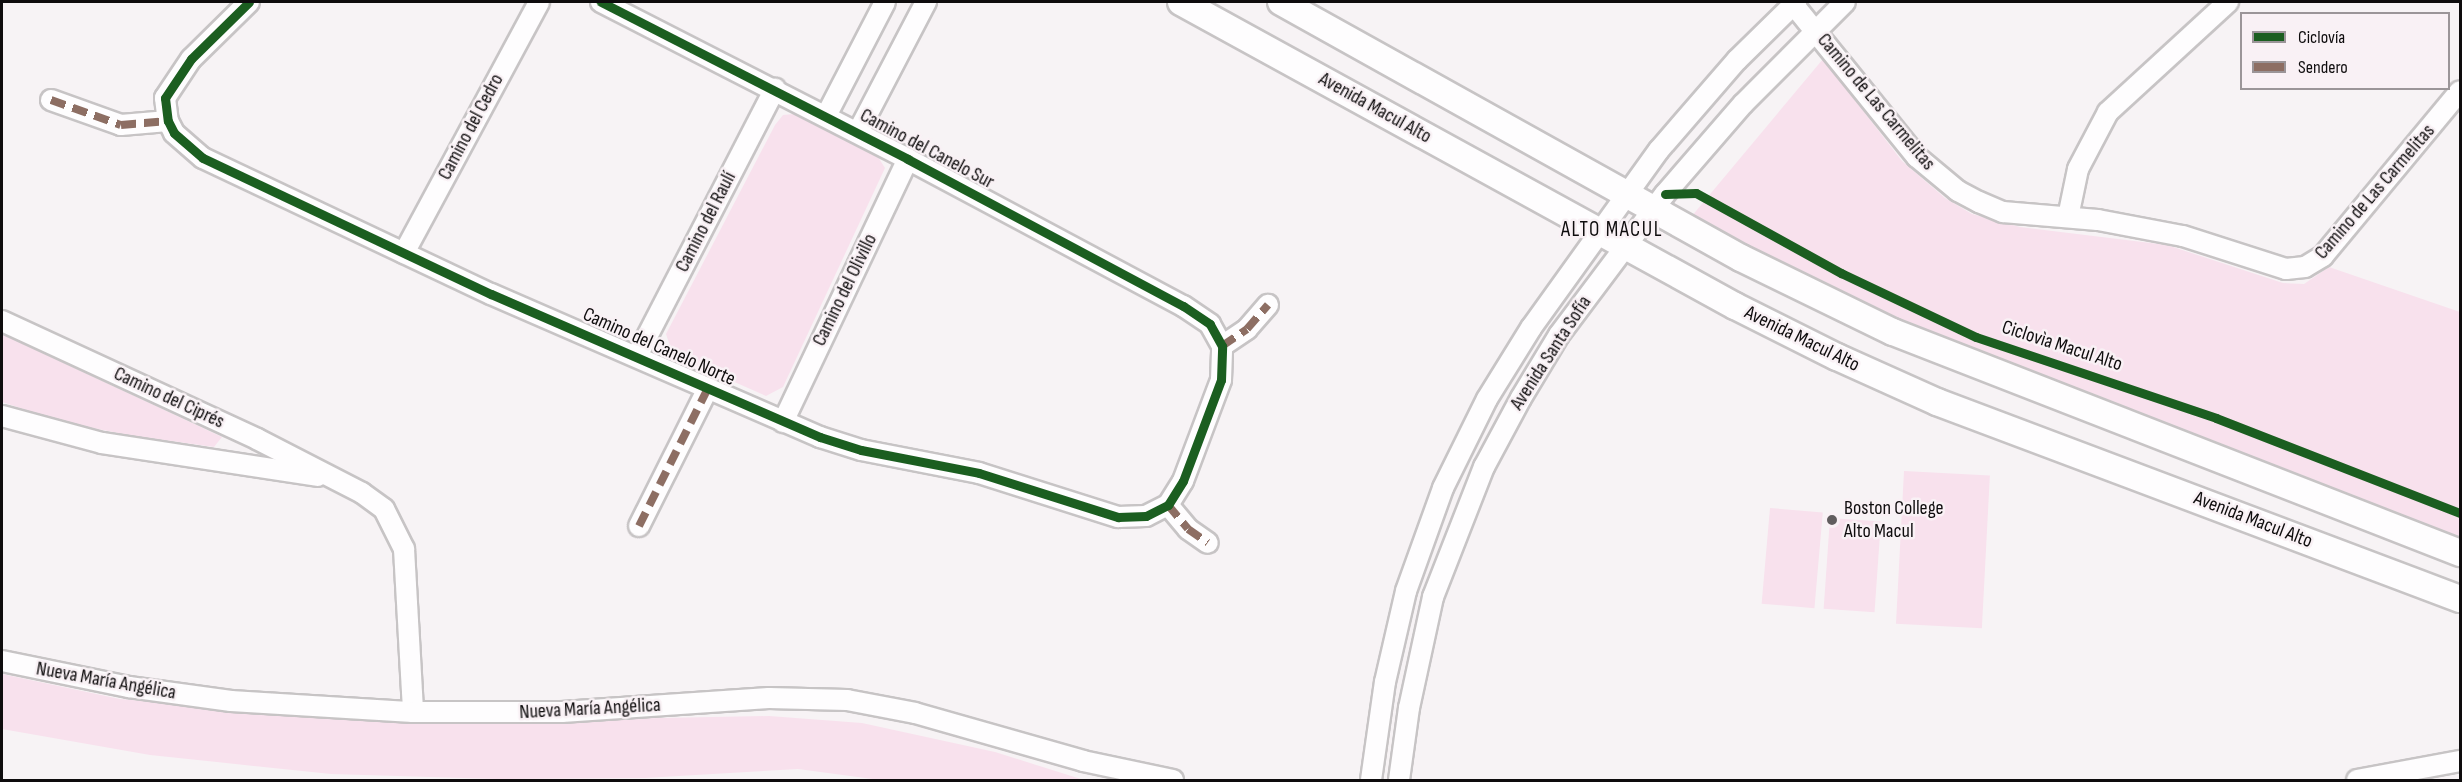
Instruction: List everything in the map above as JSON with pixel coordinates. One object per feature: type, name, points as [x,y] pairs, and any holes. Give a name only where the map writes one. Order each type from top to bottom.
[{"type":"street","points":[[51,100],[121,125],[168,122],[165,98],[176,77],[249,2]]},
{"type":"street","name":"Camino del Cedro","points":[[404,253],[539,2]]},
{"type":"street","name":"Camino del Canelo Sur","points":[[601,2],[858,132],[1183,306],[1210,324],[1222,346]]},
{"type":"street","points":[[826,116],[885,2]]},
{"type":"street","points":[[858,132],[926,2]]},
{"type":"street","name":"Avenida Macul Alto","points":[[1180,2],[1735,306],[1937,402],[2460,599]]},
{"type":"street","points":[[1281,2],[1654,207],[1740,258],[1893,332],[2460,553]]},
{"type":"street","name":"Avenida Santa Sofía","points":[[1400,780],[1424,633],[1443,565],[1470,499],[1539,367],[1654,207],[1743,104],[1815,29],[1845,2]]},
{"type":"street","points":[[2068,217],[2078,169],[2108,112],[2228,2]]},
{"type":"street","name":"Avenida Santa Sofía","points":[[1371,780],[1398,621],[1443,488],[1505,366],[1627,192],[1692,110],[1794,3]]},
{"type":"street","name":"Camino de Las Carmelitas","points":[[1794,3],[1917,157],[1958,191],[2003,212],[2068,217],[2183,236],[2286,269],[2306,267],[2323,256],[2460,91]]},
{"type":"street","name":"Camino del Raulí","points":[[637,356],[775,89]]},
{"type":"street","name":"Camino del Canelo Norte","points":[[168,122],[191,151],[404,253],[783,422],[841,444],[979,473],[1118,517],[1146,516],[1168,505]]},
{"type":"street","name":"Camino del Olivillo","points":[[783,422],[908,159]]},
{"type":"street","points":[[1208,543],[1188,530],[1168,505],[1183,482],[1221,380],[1222,346],[1247,329],[1268,304]]},
{"type":"street","name":"Camino del Ciprés","points":[[2,321],[336,479],[384,509],[401,539],[413,712]]},
{"type":"street","name":"Camino del Canelo Norte","points":[[639,526],[708,387]]},
{"type":"street","name":"Camino del Ciprés","points":[[2,416],[102,443],[336,479]]},
{"type":"street","name":"Nueva María Angélica","points":[[2,661],[129,687],[231,701],[413,712],[562,712],[769,698],[847,700],[915,713],[1083,761],[1173,780]]},
{"type":"street","points":[[2357,780],[2460,761]]},
{"type":"shaded area","points":[[1823,59],[1902,161],[1945,198],[1972,214],[2020,227],[2167,245],[2283,283],[2304,284],[2329,267],[2460,312],[2460,540],[1902,321],[1691,217]]},
{"type":"shaded area","points":[[794,114],[878,157],[885,168],[783,387],[766,396],[673,355],[666,334],[775,125],[783,115]]},
{"type":"shaded area","points":[[2,334],[222,437],[214,447],[128,435],[63,422],[2,402]]},
{"type":"shaded area","points":[[1904,471],[1990,476],[1982,628],[1896,624]]},
{"type":"shaded area","points":[[1770,508],[1823,513],[1814,608],[1762,604]]},
{"type":"shaded area","points":[[1830,518],[1881,522],[1875,612],[1824,609]]},
{"type":"shaded area","points":[[2,674],[120,699],[408,723],[769,716],[862,723],[995,752],[1084,780],[880,780],[798,769],[645,778],[497,779],[331,774],[150,755],[2,729]]},
{"type":"marked path","points":[[51,100],[121,125],[168,121]]},
{"type":"marked path","points":[[1222,346],[1247,329],[1268,305]]},
{"type":"marked path","points":[[639,526],[708,388]]},
{"type":"marked path","points":[[1168,505],[1188,529],[1208,543]]},
{"type":"cycle path","points":[[249,2],[191,59],[165,98],[168,121],[174,133],[203,158],[491,294],[820,437],[861,450],[979,473],[1118,517],[1146,516],[1168,505],[1183,481],[1221,380],[1222,346],[1210,324],[1183,306],[908,159],[601,2]]},
{"type":"cycle path","name":"Ciclovìa Macul Alto","points":[[1665,194],[1696,193],[1841,273],[1976,337],[2216,418],[2460,513]]},
{"type":"place","name":"Boston College Alto Macul","points":[[1832,520]]},
{"type":"district","name":"ALTO MACUL","points":[[1612,230]]}]
